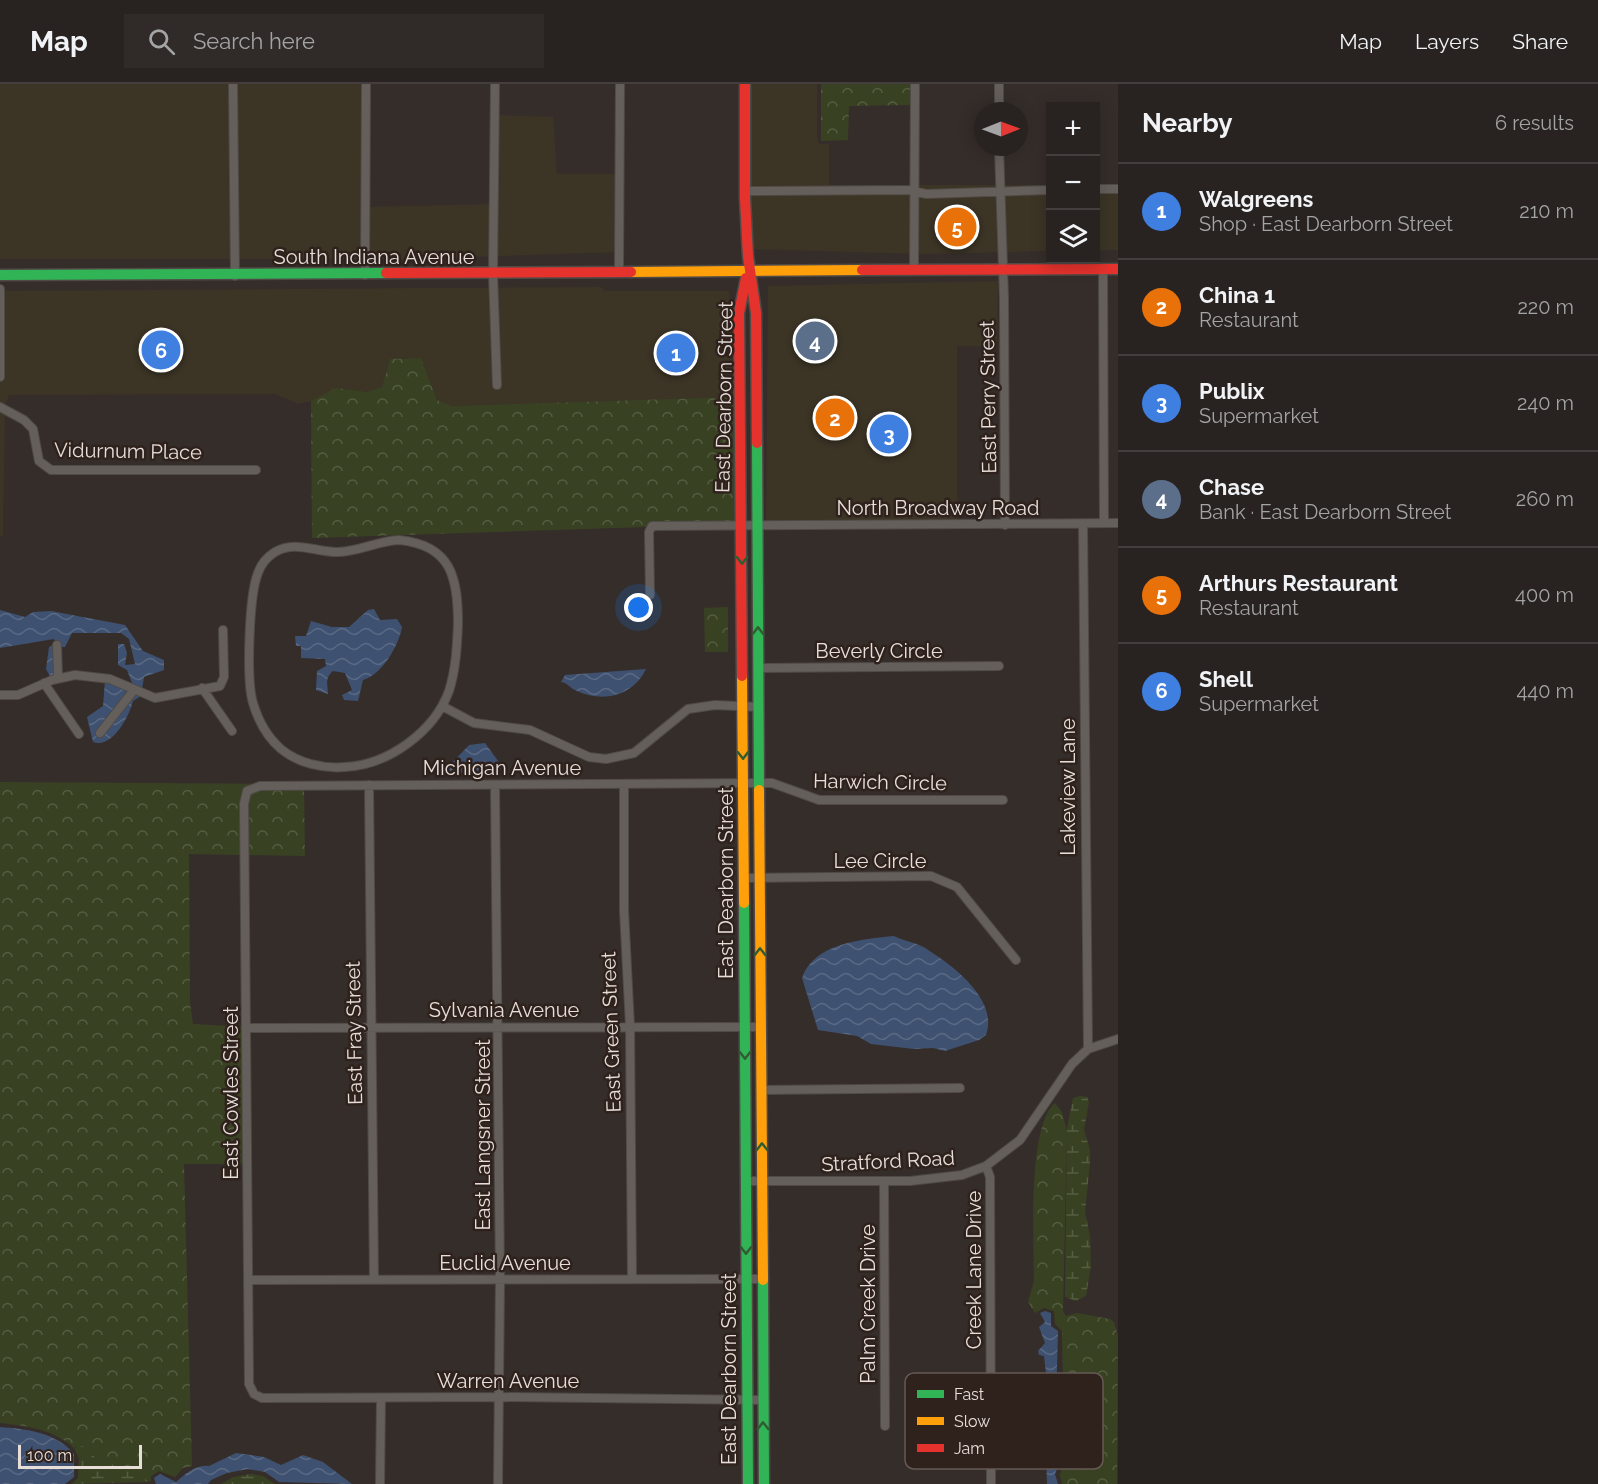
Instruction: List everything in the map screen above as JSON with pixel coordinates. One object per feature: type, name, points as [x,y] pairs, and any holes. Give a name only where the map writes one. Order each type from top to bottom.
[{"type":"main road","points":[[745,84],[748,272]]},
{"type":"main road","name":"South Indiana Avenue","points":[[0,275],[235,276],[1118,269]]},
{"type":"main road","name":"East Dearborn Street","points":[[748,272],[739,313],[748,1484]]},
{"type":"main road","name":"East Dearborn Street","points":[[748,272],[756,313],[764,1484]]},
{"type":"street","points":[[233,84],[235,276]]},
{"type":"street","points":[[365,275],[366,84]]},
{"type":"street","points":[[495,84],[493,274],[497,385]]},
{"type":"street","points":[[619,272],[620,84]]},
{"type":"street","points":[[914,269],[915,84]]},
{"type":"street","points":[[999,84],[999,102]]},
{"type":"street","name":"East Perry Street","points":[[999,156],[1001,270],[1004,298],[1005,525]]},
{"type":"street","points":[[1100,189],[1118,189]]},
{"type":"street","points":[[746,191],[910,190],[926,194],[1046,190]]},
{"type":"street","points":[[1103,269],[1104,523]]},
{"type":"street","points":[[0,289],[0,377]]},
{"type":"street","name":"Vidurnum Place","points":[[0,407],[31,425],[36,436],[38,459],[51,470],[256,470]]},
{"type":"street","name":"North Broadway Road","points":[[650,595],[649,532],[652,526],[1118,523]]},
{"type":"street","name":"Lakeview Lane","points":[[1083,524],[1088,1049]]},
{"type":"street","points":[[391,540],[416,542],[440,555],[453,575],[458,601],[454,670],[442,706],[426,726],[403,747],[365,764],[340,768],[321,766],[285,752],[261,723],[249,681],[255,582],[261,565],[273,554],[290,547],[338,552],[358,550],[391,540]]},
{"type":"street","points":[[0,695],[18,695],[58,678],[75,675],[102,677],[146,696],[164,698],[202,688],[220,686],[224,677],[223,630]]},
{"type":"street","points":[[57,645],[58,678]]},
{"type":"street","name":"Beverly Circle","points":[[758,668],[999,666]]},
{"type":"street","points":[[44,683],[79,734]]},
{"type":"street","points":[[202,688],[232,731]]},
{"type":"street","points":[[100,733],[134,690]]},
{"type":"street","points":[[442,706],[474,723],[530,730],[589,757],[606,759],[628,756],[638,750],[677,715],[688,709],[706,705],[759,707]]},
{"type":"street","name":"East Green Street","points":[[624,784],[624,927],[630,1026],[632,1279]]},
{"type":"street","name":"Michigan Avenue","points":[[247,791],[260,786],[759,784]]},
{"type":"street","name":"Harwich Circle","points":[[759,784],[777,784],[803,797],[819,800],[1003,800]]},
{"type":"street","name":"East Fray Street","points":[[369,785],[374,1280]]},
{"type":"street","name":"East Langsner Street","points":[[495,785],[499,1026],[498,1484]]},
{"type":"street","name":"East Cowles Street","points":[[247,791],[244,804],[248,1028],[249,1384],[254,1394]]},
{"type":"street","name":"Lee Circle","points":[[744,878],[931,876],[944,880],[959,889],[1016,960]]},
{"type":"street","name":"Sylvania Avenue","points":[[248,1028],[760,1027]]},
{"type":"street","name":"Stratford Road","points":[[746,1181],[884,1182],[950,1178],[986,1166],[1020,1140],[1061,1076],[1088,1049],[1118,1039]]},
{"type":"street","points":[[761,1090],[960,1088]]},
{"type":"street","name":"Creek Lane Drive","points":[[986,1166],[990,1177],[991,1373]]},
{"type":"street","name":"Palm Creek Drive","points":[[884,1182],[885,1426]]},
{"type":"street","name":"Euclid Avenue","points":[[249,1280],[762,1279]]},
{"type":"street","name":"Warren Avenue","points":[[254,1394],[262,1398],[499,1397],[762,1400]]},
{"type":"street","points":[[380,1484],[381,1398]]},
{"type":"shaded area","points":[[0,84],[366,84],[366,207],[492,204],[492,115],[553,117],[557,174],[618,174],[618,252],[412,259],[0,259]]},
{"type":"shaded area","points":[[750,84],[817,84],[817,141],[820,144],[829,144],[829,185],[1046,185],[1046,251],[921,254],[751,249]]},
{"type":"shaded area","points":[[1100,185],[1118,185],[1118,250],[1100,250]]},
{"type":"shaded area","points":[[998,281],[997,347],[957,346],[957,525],[766,523],[768,286]]},
{"type":"shaded area","points":[[601,287],[605,291],[729,291],[733,397],[452,406],[437,400],[421,358],[390,359],[382,387],[367,392],[336,388],[311,401],[298,404],[275,394],[9,395],[5,406],[3,537],[0,536],[0,291]]},
{"type":"green space","points":[[821,84],[912,84],[911,105],[849,106],[848,140],[821,141]]},
{"type":"green space","points":[[421,358],[437,400],[452,406],[733,397],[736,524],[312,538],[311,401],[336,388],[367,392],[382,387],[390,359]]},
{"type":"green space","points":[[728,607],[728,652],[705,652],[704,608]]},
{"type":"green space","points":[[0,782],[304,784],[305,856],[189,854],[190,1003],[193,1024],[246,1027],[246,1164],[184,1164],[192,1466],[183,1468],[175,1477],[159,1471],[151,1476],[151,1481],[146,1482],[139,1470],[100,1462],[83,1446],[74,1448],[57,1436],[30,1427],[0,1423]]},
{"type":"green space","points":[[1087,1097],[1089,1102],[1084,1130],[1090,1150],[1085,1212],[1090,1236],[1091,1266],[1086,1296],[1076,1301],[1065,1297],[1067,1128],[1073,1098]]},
{"type":"green space","points":[[1055,1103],[1062,1112],[1067,1131],[1063,1311],[1066,1316],[1077,1313],[1110,1319],[1114,1322],[1118,1336],[1117,1484],[1062,1484],[1060,1475],[1062,1469],[1103,1469],[1103,1373],[1063,1373],[1062,1331],[1055,1324],[1054,1311],[1044,1308],[1035,1313],[1028,1302],[1034,1281],[1033,1214],[1036,1159],[1046,1116]]},
{"type":"green space","points":[[83,1446],[100,1462],[140,1470],[146,1482],[72,1484],[78,1478],[79,1459],[74,1448]]},
{"type":"green space","points":[[251,1474],[263,1476],[275,1484],[221,1484],[233,1477]]},
{"type":"water","points":[[374,609],[380,620],[397,619],[402,627],[397,642],[383,666],[363,680],[358,701],[344,700],[342,695],[352,690],[345,673],[333,671],[330,674],[327,682],[328,694],[316,690],[317,671],[326,666],[325,659],[301,658],[301,646],[296,646],[295,636],[306,636],[311,621],[332,627],[349,627],[368,610]]},
{"type":"water","points":[[0,610],[25,617],[33,612],[51,611],[125,625],[143,651],[164,660],[164,670],[144,677],[141,696],[133,701],[119,730],[107,741],[93,742],[87,717],[103,706],[105,680],[128,687],[132,683],[127,670],[118,665],[118,644],[124,644],[127,653],[125,665],[135,664],[129,639],[121,633],[72,633],[65,647],[58,647],[60,675],[51,678],[46,669],[49,647],[56,643],[54,639],[0,648]]},
{"type":"water","points":[[646,669],[633,686],[616,695],[587,695],[561,682],[565,675]]},
{"type":"water","points":[[485,743],[501,765],[500,770],[444,774],[439,772],[441,768],[447,768],[469,745]]},
{"type":"water","points":[[894,936],[925,948],[947,963],[970,984],[986,1008],[988,1022],[986,1035],[979,1040],[945,1051],[933,1048],[914,1049],[871,1044],[857,1036],[818,1030],[802,978],[808,966],[828,950],[841,945]]},
{"type":"water","points":[[1045,1311],[1051,1313],[1051,1326],[1058,1331],[1057,1373],[1046,1373],[1044,1356],[1039,1355],[1038,1351],[1045,1343],[1039,1327],[1045,1322],[1040,1313]]},
{"type":"water","points":[[0,1427],[40,1433],[50,1436],[67,1447],[74,1454],[74,1477],[65,1484],[0,1484]]},
{"type":"water","points":[[236,1453],[264,1457],[281,1465],[303,1455],[323,1462],[352,1484],[279,1482],[265,1472],[248,1469],[227,1473],[211,1480],[208,1484],[156,1484],[154,1478],[160,1474],[176,1482],[195,1468],[209,1466]]},
{"type":"water","points":[[1046,1469],[1057,1469],[1055,1474],[1058,1484],[1047,1484]]},
{"type":"traffic: fast","points":[[0,275],[386,273]]},
{"type":"traffic: fast","points":[[757,443],[759,790]]},
{"type":"traffic: fast","points":[[744,903],[748,1484]]},
{"type":"traffic: fast","points":[[763,1280],[764,1484]]},
{"type":"traffic: slow","points":[[631,272],[862,270]]},
{"type":"traffic: slow","points":[[742,676],[744,903]]},
{"type":"traffic: slow","points":[[759,790],[763,1280]]},
{"type":"traffic: jam","points":[[745,84],[745,199],[748,256],[756,313],[757,443]]},
{"type":"traffic: jam","points":[[862,270],[1118,269]]},
{"type":"traffic: jam","points":[[386,273],[631,272]]},
{"type":"traffic: jam","points":[[742,676],[739,313],[746,278]]},
{"type":"place","name":"Arthurs Restaurant","points":[[957,227]]},
{"type":"place","name":"Chase","points":[[815,341]]},
{"type":"place","name":"Shell","points":[[161,350]]},
{"type":"place","name":"Walgreens","points":[[676,353]]},
{"type":"place","name":"China 1","points":[[835,418]]},
{"type":"place","name":"Publix","points":[[889,434]]}]
